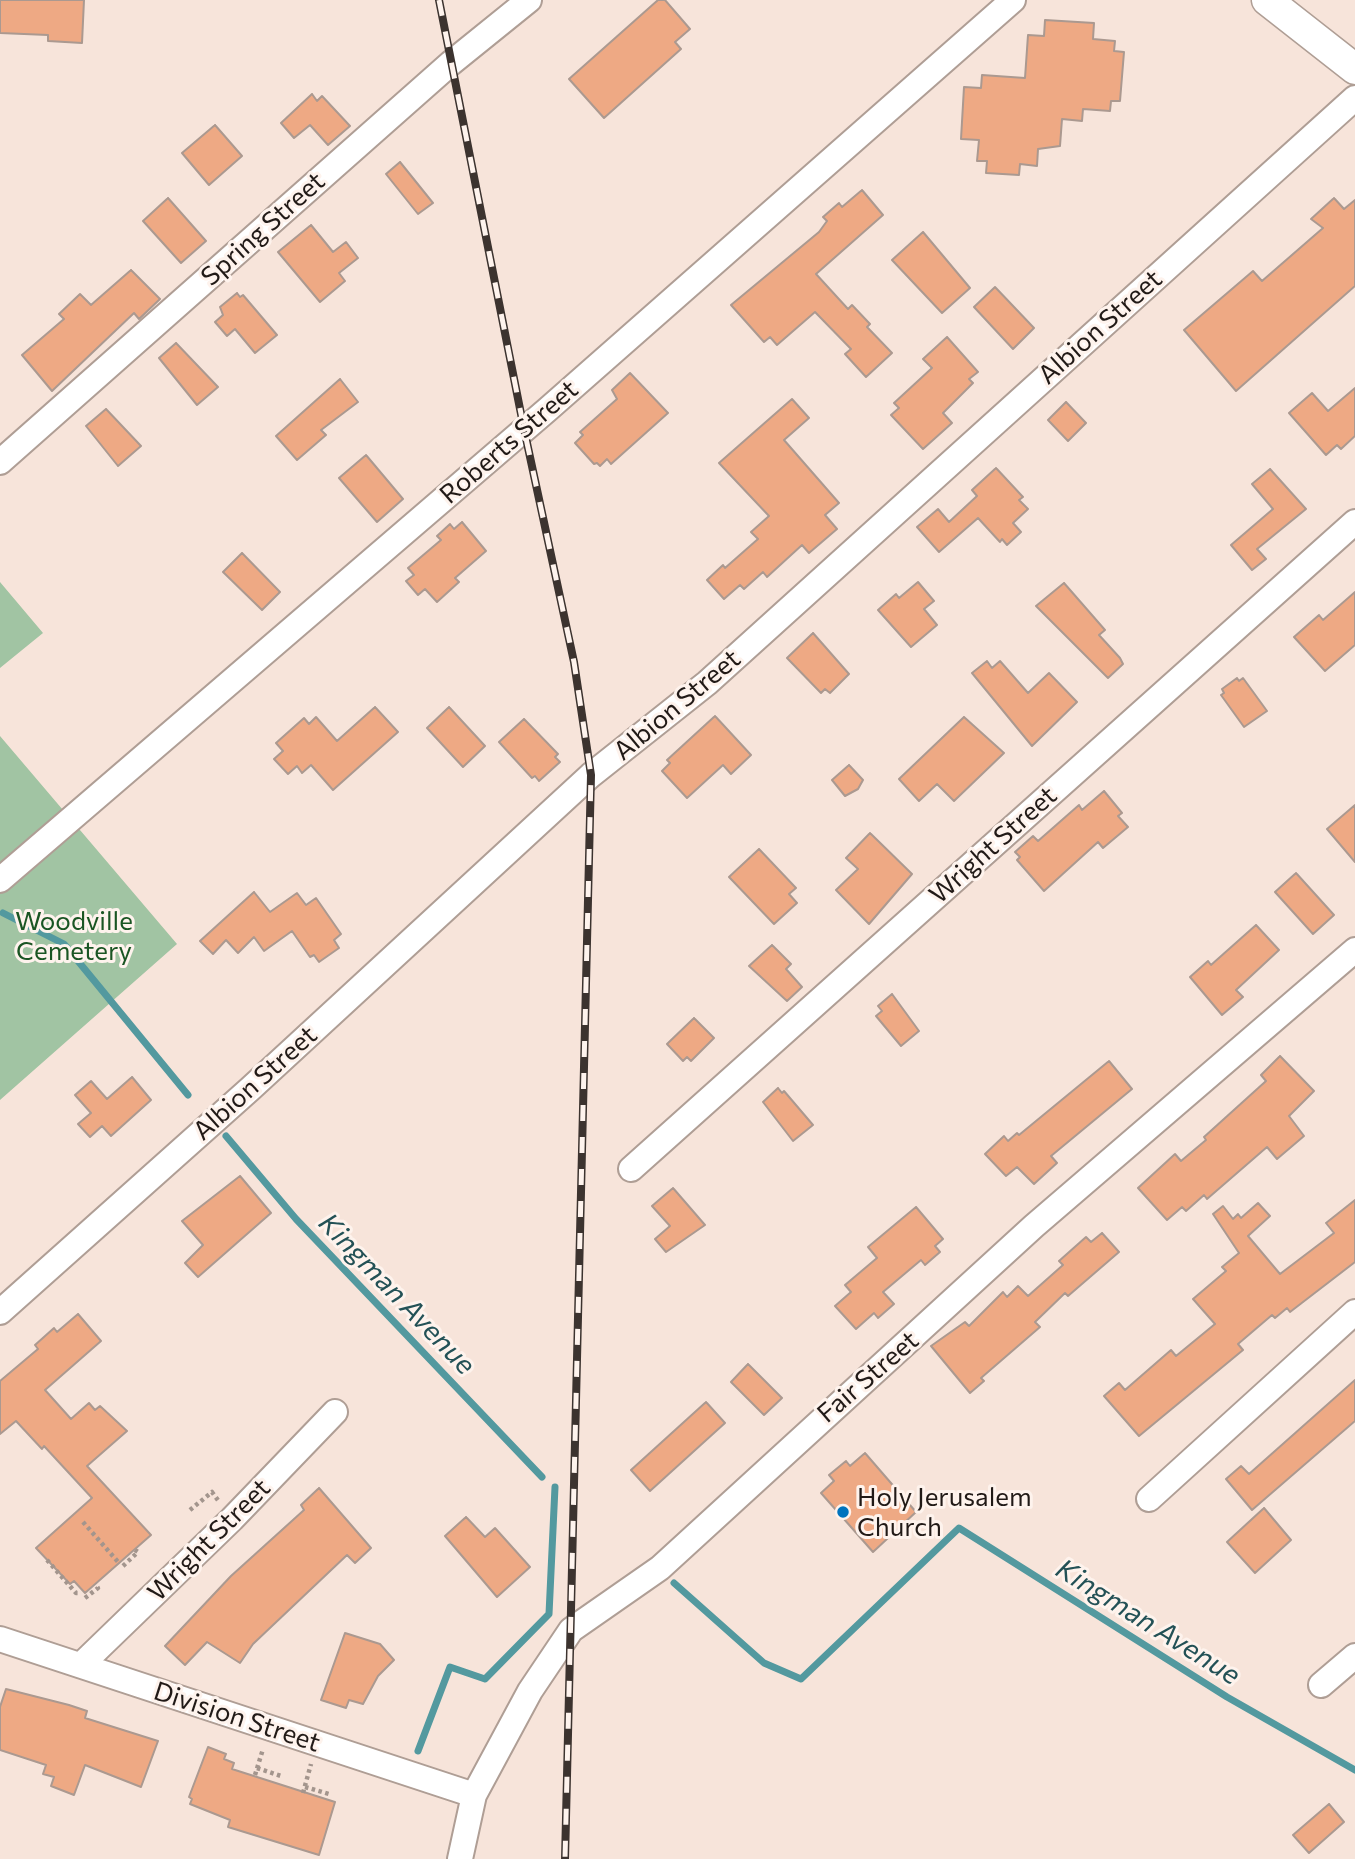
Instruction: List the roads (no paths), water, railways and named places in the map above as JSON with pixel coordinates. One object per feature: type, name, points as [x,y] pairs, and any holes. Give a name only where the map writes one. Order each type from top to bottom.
[{"type":"main road","points":[[1266,0],[1355,69]]},
{"type":"street","name":"Spring Street","points":[[0,462],[451,63],[529,0]]},
{"type":"street","name":"Roberts Street","points":[[0,880],[532,423],[1013,0]]},
{"type":"street","name":"Albion Street","points":[[0,1312],[250,1089],[591,775],[707,683],[1355,98]]},
{"type":"street","name":"Wright Street","points":[[631,1169],[1355,522]]},
{"type":"street","name":"Fair Street","points":[[460,1859],[474,1795],[530,1691],[571,1630],[660,1568],[1034,1226],[1355,950]]},
{"type":"street","points":[[1149,1499],[1355,1312]]},
{"type":"street","name":"Wright Street","points":[[81,1665],[232,1519],[335,1412]]},
{"type":"street","name":"Division Street","points":[[0,1639],[474,1795]]},
{"type":"street","points":[[1321,1685],[1355,1656]]},
{"type":"waterway","name":"Kingman Avenue","points":[[3,913],[64,944],[188,1095]]},
{"type":"waterway","name":"Kingman Avenue","points":[[226,1136],[296,1219],[542,1477]]},
{"type":"waterway","points":[[418,1751],[450,1667],[485,1679],[549,1614],[555,1487]]},
{"type":"waterway","name":"Kingman Avenue","points":[[674,1583],[764,1663],[801,1679],[959,1528],[1227,1697],[1355,1770]]},
{"type":"railway","points":[[439,0],[524,429],[574,662],[591,775],[565,1859]]},
{"type":"place","name":"Holy Jerusalem Church","points":[[843,1512]]},
{"type":"park label","name":"Woodville Cemetery","points":[[74,936]]}]
